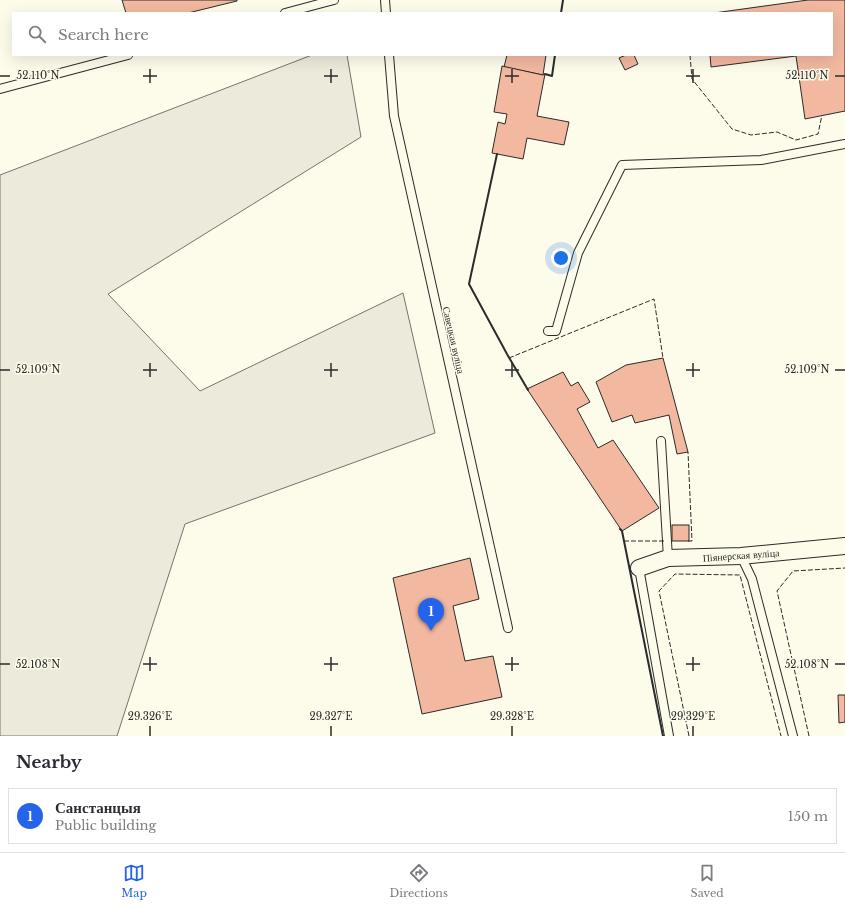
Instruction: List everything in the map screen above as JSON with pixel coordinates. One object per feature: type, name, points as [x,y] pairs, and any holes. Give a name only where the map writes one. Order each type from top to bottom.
[{"type":"street","name":"Піянерская вуліца","points":[[639,568],[668,558],[741,556],[845,546]]},
{"type":"lane","points":[[289,12],[334,0]]},
{"type":"lane","points":[[385,0],[386,12]]},
{"type":"lane","points":[[0,89],[124,56]]},
{"type":"lane","name":"Савецкая вуліца","points":[[389,56],[394,116],[508,628]]},
{"type":"lane","points":[[548,331],[556,331],[578,253],[622,165],[762,160],[845,144]]},
{"type":"lane","points":[[661,440],[668,558]]},
{"type":"lane","points":[[741,556],[752,579],[793,736]]},
{"type":"lane","points":[[639,568],[669,736]]},
{"type":"shaded area","points":[[309,56],[347,56],[361,137],[108,294],[200,391],[403,293],[435,433],[185,524],[117,736],[0,736],[0,175]]},
{"type":"building","points":[[122,0],[237,0],[192,12],[126,12]]},
{"type":"building","points":[[808,0],[845,0],[845,111],[805,119],[796,56],[833,56],[833,12],[721,12]]},
{"type":"building","points":[[507,56],[546,56],[543,75],[504,67]]},
{"type":"building","points":[[624,56],[634,56],[638,64],[625,70],[619,58]]},
{"type":"building","points":[[710,56],[796,56],[711,67]]},
{"type":"building","points":[[502,66],[543,75],[545,74],[537,116],[569,122],[564,145],[527,138],[523,159],[492,153],[498,122],[505,124],[507,114],[494,112]]},
{"type":"building","points":[[663,358],[688,452],[677,454],[669,415],[635,423],[632,415],[612,422],[596,382],[626,365]]},
{"type":"building","points":[[563,372],[571,386],[578,382],[590,402],[577,409],[598,448],[613,440],[659,508],[622,531],[527,389]]},
{"type":"building","points":[[672,525],[689,525],[689,541],[672,541]]},
{"type":"building","points":[[470,558],[479,599],[453,606],[465,661],[493,656],[502,697],[422,714],[393,578]]},
{"type":"building","points":[[838,695],[845,695],[845,722],[839,723]]},
{"type":"fence","points":[[690,56],[692,79],[732,129],[751,135],[777,132],[796,140],[818,134],[822,115]]},
{"type":"fence","points":[[509,358],[654,299],[663,358]]},
{"type":"fence","points":[[688,452],[692,541],[688,541]]},
{"type":"fence","points":[[624,541],[666,541]]},
{"type":"fence","points":[[809,736],[777,591],[793,571],[845,568]]},
{"type":"fence","points":[[689,736],[659,591],[675,574],[740,575],[781,736]]},
{"type":"wall","points":[[561,12],[563,0]]},
{"type":"wall","points":[[545,74],[552,76],[555,56]]},
{"type":"wall","points":[[497,154],[469,284],[528,390]]},
{"type":"wall","points":[[620,529],[622,531],[663,736]]},
{"type":"place","name":"Санстанцыя","points":[[431,631]]}]
